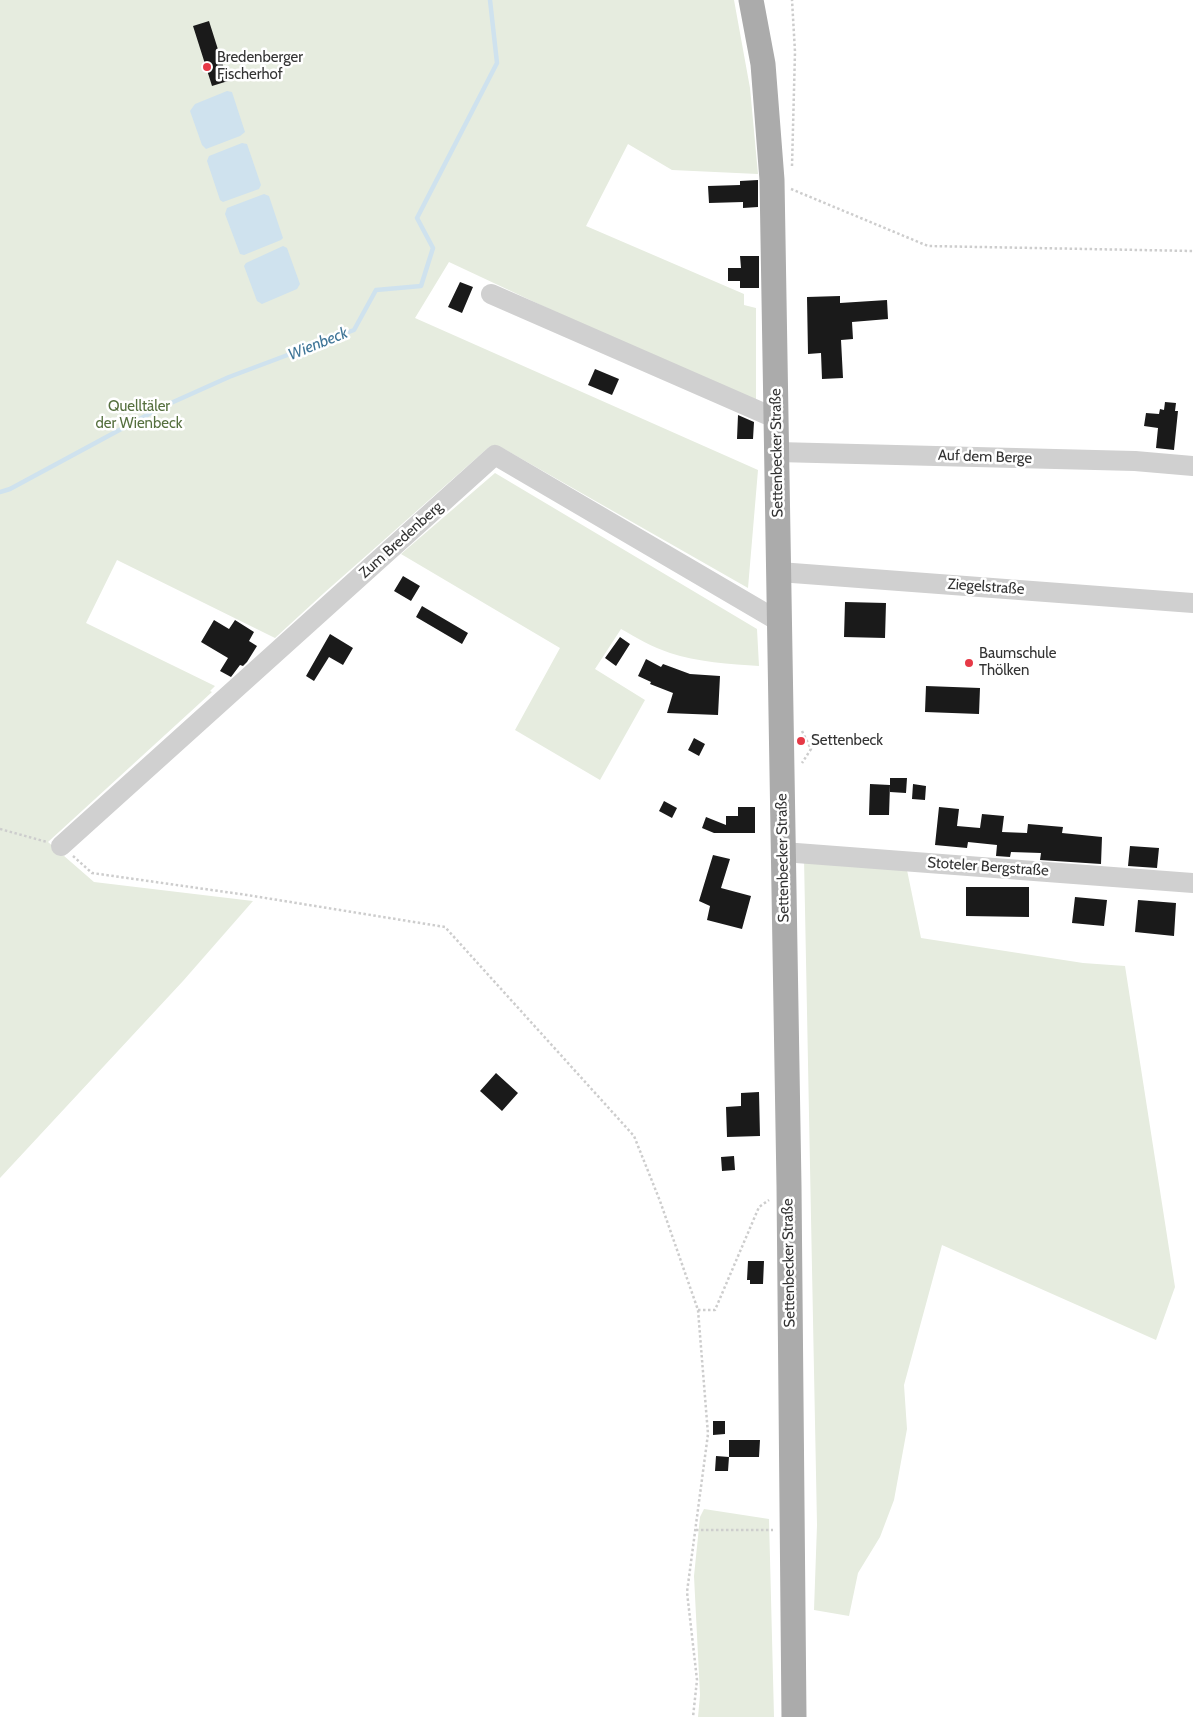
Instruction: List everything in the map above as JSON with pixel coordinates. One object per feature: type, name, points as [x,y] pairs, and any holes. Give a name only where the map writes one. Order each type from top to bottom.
[{"type":"main road","name":"Settenbecker Straße","points":[[751,0],[762,64],[772,180],[784,852],[786,1098],[789,1186],[794,1717]]},
{"type":"street","points":[[492,294],[777,419]]},
{"type":"street","name":"Auf dem Berge","points":[[777,452],[1125,461],[1193,466]]},
{"type":"street","name":"Zum Bredenberg","points":[[60,846],[495,455],[780,622]]},
{"type":"street","name":"Ziegelstraße","points":[[779,572],[1193,602]]},
{"type":"street","name":"Stoteler Bergstraße","points":[[784,852],[1193,883]]},
{"type":"path","points":[[772,180],[928,246],[1193,251]]},
{"type":"path","points":[[0,829],[60,846],[92,873],[247,895],[445,927],[634,1136],[660,1201],[698,1310],[708,1434],[687,1592],[697,1680],[693,1717]]},
{"type":"path","points":[[698,1310],[715,1310],[759,1207],[789,1186]]},
{"type":"path","points":[[696,1530],[777,1530]]},
{"type":"green space","name":"Quelltäler der Wienbeck","points":[[0,0],[734,0],[750,88],[758,174],[672,170],[628,144],[586,226],[744,294],[744,305],[756,308],[756,406],[449,262],[415,318],[758,470],[748,588],[499,446],[489,447],[275,638],[117,560],[86,623],[215,686],[210,691],[212,692],[48,842],[94,882],[253,901],[183,981],[0,1178]]},
{"type":"green space","points":[[495,473],[757,629],[759,666],[691,659],[657,648],[621,629],[595,669],[645,700],[600,780],[515,730],[560,648],[401,554]]},
{"type":"green space","points":[[804,858],[907,870],[921,938],[1083,963],[1125,966],[1175,1287],[1156,1340],[942,1245],[904,1385],[907,1429],[894,1500],[880,1537],[858,1573],[849,1616],[814,1610],[817,1525]]},
{"type":"green space","points":[[704,1509],[769,1519],[774,1717],[698,1717],[700,1695],[694,1576],[700,1517]]},
{"type":"water","points":[[227,91],[232,92],[245,132],[240,136],[206,149],[202,145],[190,111],[195,104]]},
{"type":"water","points":[[242,143],[247,144],[261,185],[259,189],[223,202],[220,200],[207,161],[209,156]]},
{"type":"water","points":[[264,194],[269,196],[283,238],[244,255],[240,254],[225,214],[227,208]]},
{"type":"water","points":[[283,246],[287,248],[300,284],[297,289],[262,304],[257,301],[244,266],[246,263]]},
{"type":"building","points":[[209,21],[228,81],[212,86],[193,26]]},
{"type":"building","points":[[758,180],[758,207],[743,208],[743,202],[709,203],[708,186],[740,185],[740,181]]},
{"type":"building","points":[[740,256],[759,256],[759,288],[740,288],[740,281],[728,281],[728,268],[741,268]]},
{"type":"building","points":[[460,282],[473,287],[462,313],[448,307]]},
{"type":"building","points":[[840,296],[840,303],[887,300],[888,319],[852,322],[853,339],[841,340],[843,378],[822,379],[821,353],[808,354],[807,297]]},
{"type":"building","points":[[595,369],[619,379],[612,395],[588,385]]},
{"type":"building","points":[[1165,402],[1176,403],[1175,411],[1178,411],[1174,450],[1156,448],[1158,428],[1144,426],[1146,413],[1159,414],[1160,409],[1164,410]]},
{"type":"building","points":[[738,415],[754,422],[753,439],[737,439]]},
{"type":"building","points":[[403,576],[420,586],[411,601],[394,591]]},
{"type":"building","points":[[845,602],[886,603],[885,638],[844,637]]},
{"type":"building","points":[[422,606],[468,633],[462,644],[416,617]]},
{"type":"building","points":[[214,620],[229,629],[235,620],[254,632],[249,641],[257,646],[247,662],[243,666],[240,665],[231,677],[220,671],[228,658],[201,642]]},
{"type":"building","points":[[330,634],[353,648],[343,665],[329,657],[314,681],[306,676]]},
{"type":"building","points":[[620,637],[630,644],[616,666],[605,658]]},
{"type":"building","points":[[646,659],[661,667],[663,664],[690,674],[720,676],[718,715],[667,713],[673,693],[650,684],[651,682],[638,676]]},
{"type":"building","points":[[926,686],[980,688],[979,714],[925,712]]},
{"type":"building","points":[[694,738],[705,744],[699,756],[688,750]]},
{"type":"building","points":[[890,778],[907,778],[906,793],[890,792]]},
{"type":"building","points":[[870,784],[890,785],[889,815],[869,815]]},
{"type":"building","points":[[913,784],[926,786],[925,800],[912,799]]},
{"type":"building","points":[[664,801],[677,808],[672,818],[659,811]]},
{"type":"building","points":[[738,807],[755,807],[755,833],[714,833],[702,828],[706,817],[726,825],[726,816],[738,816]]},
{"type":"building","points":[[939,807],[959,809],[957,826],[980,828],[982,814],[1004,816],[1002,832],[1027,833],[1028,824],[1063,827],[1062,833],[1102,837],[1101,864],[1040,860],[1041,853],[1011,852],[1010,857],[996,856],[997,845],[968,842],[967,848],[935,845]]},
{"type":"building","points":[[1130,846],[1159,848],[1157,868],[1128,866]]},
{"type":"building","points":[[713,855],[730,859],[721,888],[751,896],[742,929],[707,920],[710,906],[699,901]]},
{"type":"building","points":[[966,887],[1029,887],[1029,917],[966,916]]},
{"type":"building","points":[[1075,897],[1107,900],[1104,926],[1072,923]]},
{"type":"building","points":[[1138,900],[1176,903],[1174,936],[1135,932]]},
{"type":"building","points":[[496,1073],[518,1093],[502,1111],[480,1091]]},
{"type":"building","points":[[759,1092],[760,1136],[727,1137],[726,1107],[741,1106],[741,1093]]},
{"type":"building","points":[[734,1156],[735,1170],[722,1171],[721,1157]]},
{"type":"building","points":[[748,1261],[764,1261],[763,1284],[750,1284],[750,1280],[747,1280]]},
{"type":"building","points":[[713,1421],[725,1421],[725,1434],[713,1435]]},
{"type":"building","points":[[729,1440],[760,1440],[759,1457],[729,1457]]},
{"type":"building","points":[[716,1456],[729,1457],[728,1471],[715,1471]]},
{"type":"waterway","name":"Wienbeck","points":[[0,492],[10,489],[162,407],[229,377],[354,330],[376,290],[421,286],[433,248],[417,218],[497,63],[490,0]]},
{"type":"place","name":"Bredenberger Fischerhof","points":[[207,67]]},
{"type":"place","name":"Baumschule Thölken","points":[[969,663]]},
{"type":"place","name":"Settenbeck","points":[[801,741]]}]
